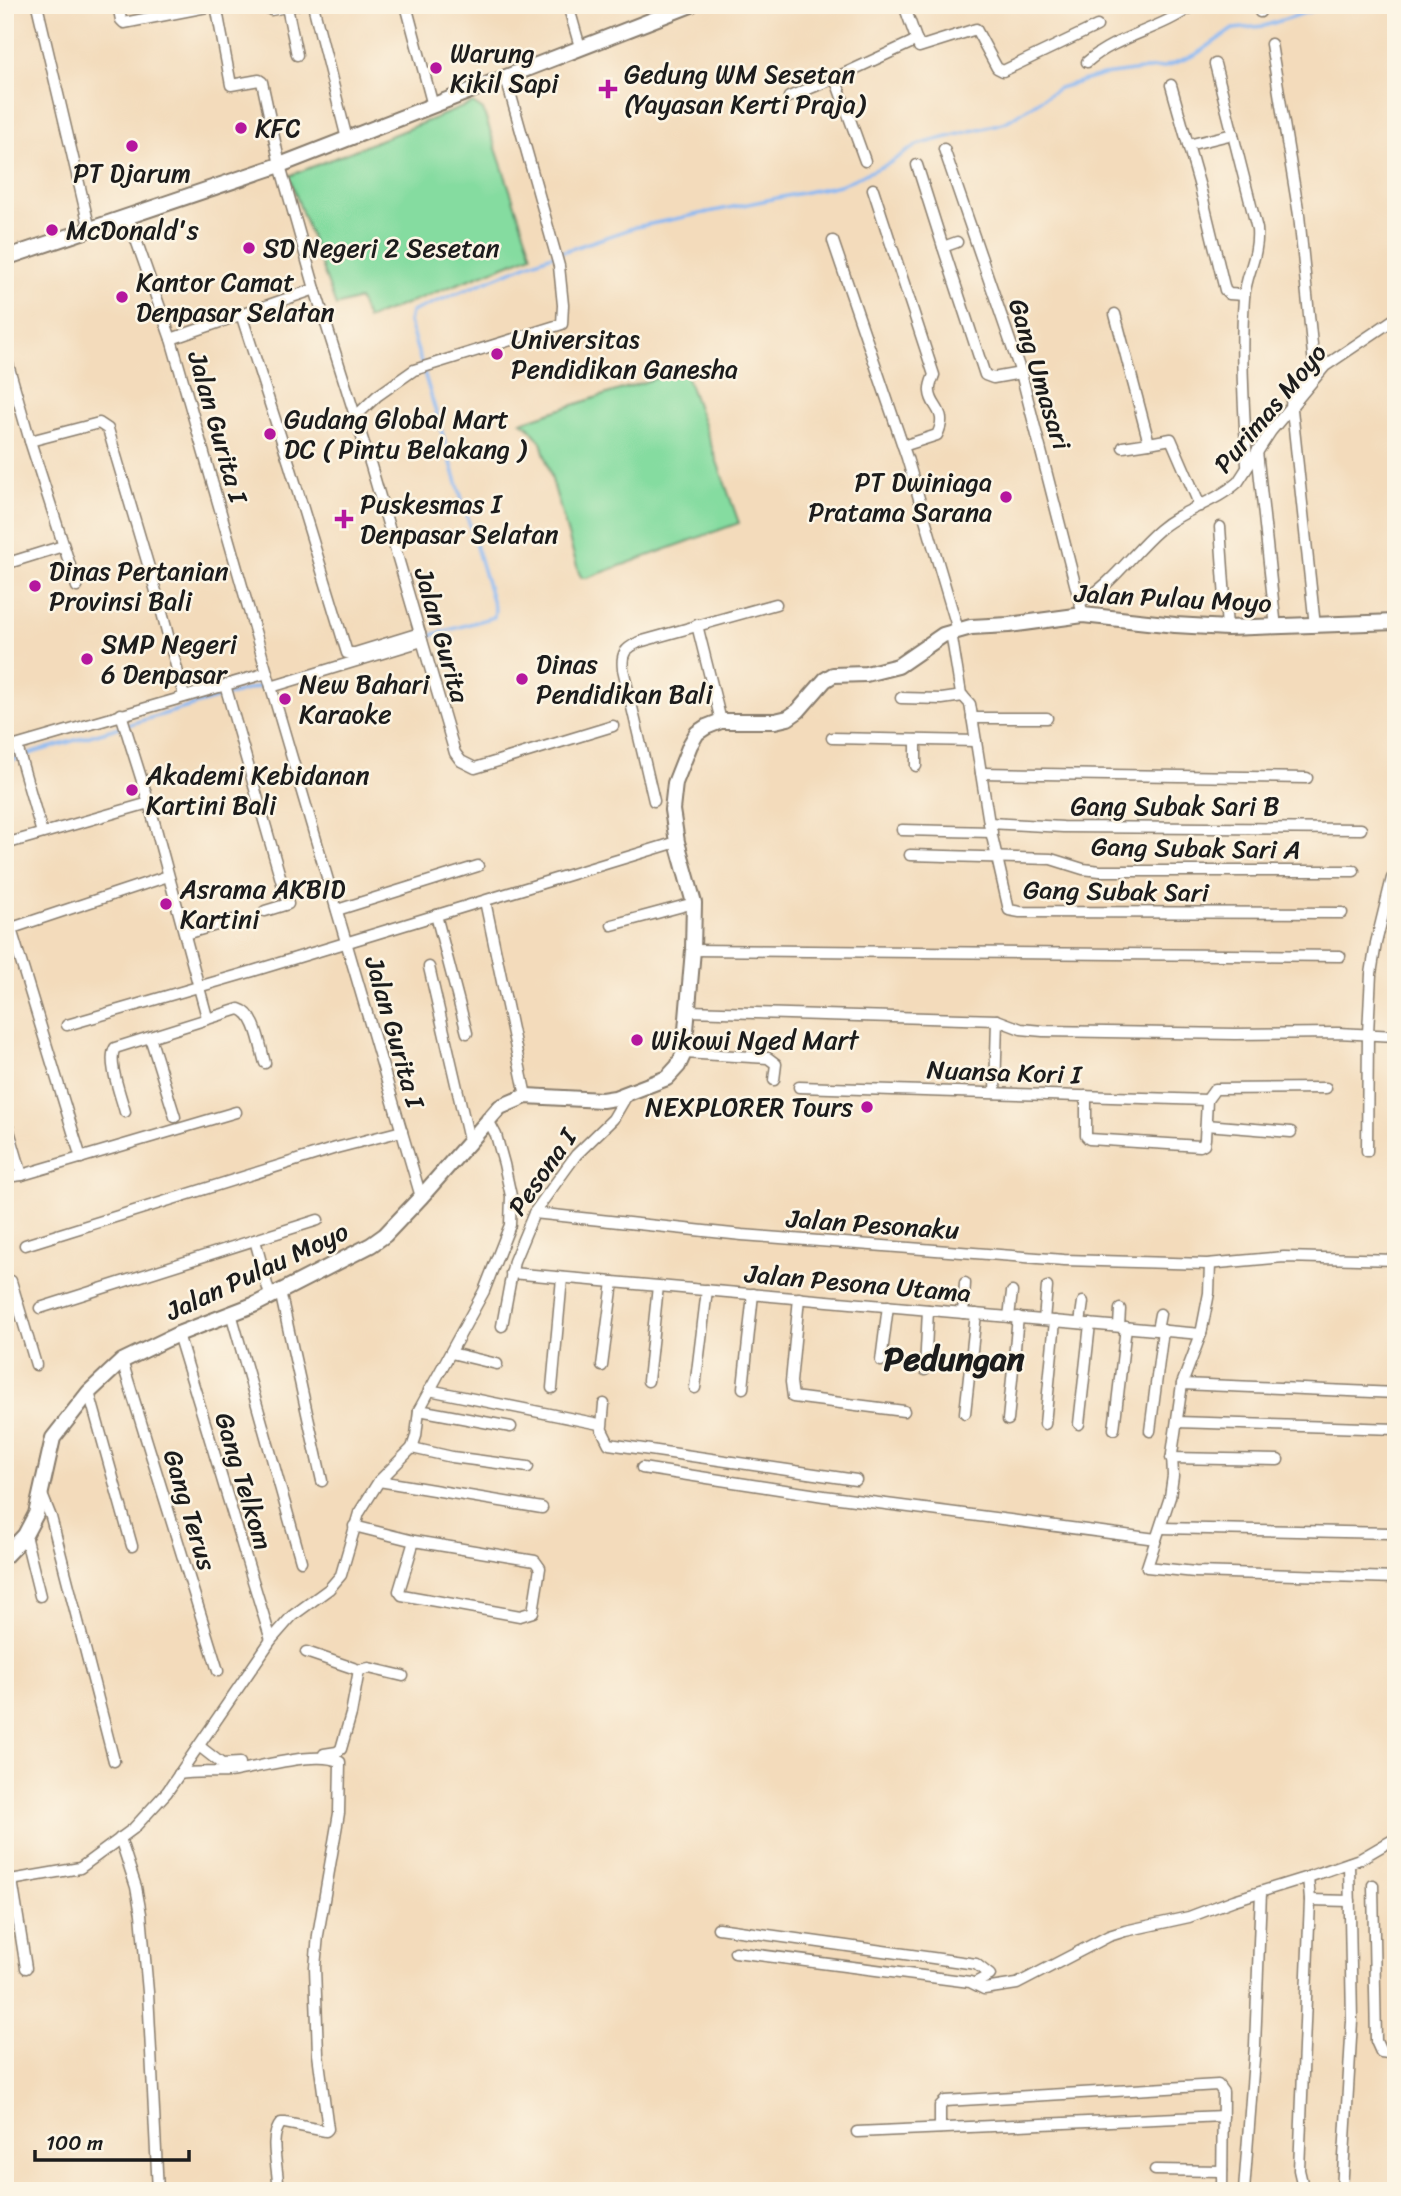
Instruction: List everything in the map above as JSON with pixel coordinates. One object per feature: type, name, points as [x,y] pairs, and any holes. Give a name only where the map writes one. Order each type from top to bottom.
[{"type":"street","points":[[37,5],[90,230]]},
{"type":"street","points":[[118,5],[124,23],[158,11],[216,5]]},
{"type":"street","name":"Jalan Gurita","points":[[216,5],[230,84],[261,80],[280,164],[315,289],[455,753],[475,768],[613,726]]},
{"type":"street","points":[[266,5],[271,10],[291,6],[297,55]]},
{"type":"street","points":[[313,5],[347,139]]},
{"type":"street","points":[[406,5],[433,106]]},
{"type":"street","points":[[568,5],[580,47]]},
{"type":"street","points":[[904,5],[919,47],[976,29],[997,68],[1003,71],[1097,26]]},
{"type":"street","points":[[1087,62],[1114,43],[1150,29],[1193,5]]},
{"type":"street","points":[[5,258],[280,164],[684,7]]},
{"type":"street","points":[[789,97],[916,40]]},
{"type":"street","points":[[1270,44],[1297,202],[1314,365],[1291,398],[1293,407]]},
{"type":"street","points":[[1215,64],[1257,229],[1258,246],[1244,295],[1243,390],[1247,466]]},
{"type":"street","points":[[355,417],[377,396],[414,370],[562,324],[564,305],[554,244],[506,78]]},
{"type":"street","points":[[835,78],[865,161]]},
{"type":"street","points":[[1171,85],[1224,290],[1229,294],[1244,295]]},
{"type":"street","points":[[1188,145],[1233,134]]},
{"type":"street","name":"Gang Umasari","points":[[944,149],[1021,373],[1082,608]]},
{"type":"street","points":[[917,165],[985,375],[993,378],[1021,373]]},
{"type":"street","points":[[873,189],[934,375],[929,390],[937,405],[941,425],[937,435],[903,446]]},
{"type":"street","points":[[128,217],[171,339]]},
{"type":"street","name":"Gang Subak Sari","points":[[833,241],[903,446],[953,637],[963,696],[969,702],[990,827],[1010,911],[1113,914],[1342,913]]},
{"type":"street","points":[[943,247],[957,242]]},
{"type":"street","name":"Jalan Gurita I","points":[[315,289],[171,339],[421,1197]]},
{"type":"street","points":[[241,314],[290,466],[343,646],[347,653],[365,654]]},
{"type":"street","points":[[1115,314],[1149,443]]},
{"type":"street","name":"Purimas Moyo","points":[[1082,608],[1161,528],[1231,489],[1257,451],[1325,366],[1396,318]]},
{"type":"street","points":[[5,354],[77,587]]},
{"type":"street","name":"Jalan Pulau Moyo","points":[[1293,407],[1315,626]]},
{"type":"street","points":[[30,441],[99,423],[108,429],[184,696]]},
{"type":"street","points":[[1123,447],[1171,439],[1200,506]]},
{"type":"street","points":[[1257,451],[1276,628]]},
{"type":"street","points":[[1220,527],[1227,628]]},
{"type":"street","points":[[5,564],[63,546]]},
{"type":"street","points":[[654,801],[622,656],[625,650],[639,642],[776,604]]},
{"type":"street","name":"Jalan Pulau Moyo","points":[[5,1556],[25,1535],[36,1514],[53,1438],[89,1392],[122,1361],[178,1334],[275,1294],[386,1235],[487,1118],[500,1107],[526,1096],[602,1100],[627,1095],[667,1078],[678,1066],[684,1052],[689,1011],[694,903],[677,842],[672,810],[675,783],[697,733],[721,722],[775,721],[788,718],[825,680],[834,676],[866,674],[898,666],[953,637],[1082,608],[1175,625],[1227,628],[1396,622]]},
{"type":"street","points":[[697,625],[721,722]]},
{"type":"street","points":[[5,749],[19,753],[184,696],[269,680],[421,637]]},
{"type":"street","points":[[225,687],[288,904],[265,911]]},
{"type":"street","points":[[901,698],[963,696]]},
{"type":"street","points":[[122,717],[149,803],[207,1017]]},
{"type":"street","points":[[972,718],[1047,718]]},
{"type":"street","points":[[832,738],[976,741]]},
{"type":"street","points":[[916,740],[916,766]]},
{"type":"street","points":[[19,753],[42,833]]},
{"type":"street","points":[[981,774],[1307,778]]},
{"type":"street","points":[[5,844],[149,803]]},
{"type":"street","name":"Gang Subak Sari B","points":[[902,830],[990,827],[1361,829]]},
{"type":"street","points":[[67,1025],[677,842]]},
{"type":"street","name":"Gang Subak Sari A","points":[[909,855],[1051,859],[1083,869],[1100,871],[1354,871]]},
{"type":"street","points":[[337,910],[478,866]]},
{"type":"street","points":[[81,1158],[8,930],[168,876]]},
{"type":"street","points":[[1367,1151],[1368,1033],[1376,943],[1392,878]]},
{"type":"street","points":[[485,901],[526,1096]]},
{"type":"street","points":[[612,925],[694,903]]},
{"type":"street","points":[[436,915],[467,1033]]},
{"type":"street","points":[[185,934],[234,919]]},
{"type":"street","points":[[693,950],[1340,956]]},
{"type":"street","points":[[429,967],[469,1140]]},
{"type":"street","points":[[125,1112],[112,1062],[115,1048],[207,1017],[240,1009],[245,1010],[251,1018],[265,1063]]},
{"type":"street","points":[[689,1011],[997,1020],[1021,1029],[1043,1031],[1368,1033],[1396,1036]]},
{"type":"street","points":[[995,1093],[997,1020]]},
{"type":"street","points":[[150,1037],[175,1117]]},
{"type":"street","points":[[684,1052],[768,1058],[776,1064],[774,1080]]},
{"type":"street","name":"Nuansa Kori I","points":[[799,1087],[1207,1100]]},
{"type":"street","points":[[1086,1096],[1084,1129],[1089,1139],[1200,1146],[1204,1144],[1207,1100],[1215,1089],[1326,1088]]},
{"type":"street","name":"Pesona I","points":[[502,1325],[512,1273],[523,1236],[534,1213],[576,1154],[612,1119],[627,1095]]},
{"type":"street","points":[[5,1177],[22,1175],[236,1112]]},
{"type":"street","points":[[5,1117],[22,1175]]},
{"type":"street","points":[[26,1968],[8,1880],[80,1868],[120,1838],[190,1772],[271,1640],[292,1616],[337,1581],[346,1560],[354,1526],[368,1498],[379,1481],[412,1448],[419,1410],[484,1291],[510,1225],[511,1196],[505,1164],[496,1135],[487,1118]]},
{"type":"street","points":[[1206,1125],[1291,1132]]},
{"type":"street","points":[[25,1245],[336,1148],[402,1131]]},
{"type":"street","name":"Jalan Pesonaku","points":[[534,1213],[742,1235],[1064,1260],[1210,1264],[1284,1257],[1396,1259]]},
{"type":"street","points":[[40,1308],[318,1220]]},
{"type":"street","points":[[255,1240],[275,1294],[322,1481]]},
{"type":"street","points":[[1210,1264],[1209,1293],[1201,1334],[1182,1384],[1171,1458],[1172,1488],[1147,1567],[1195,1572],[1396,1578]]},
{"type":"street","name":"Jalan Pesona Utama","points":[[512,1273],[1201,1334]]},
{"type":"street","points":[[552,1388],[562,1278]]},
{"type":"street","points":[[5,1282],[11,1281],[36,1365]]},
{"type":"street","points":[[602,1366],[613,1282]]},
{"type":"street","points":[[963,1313],[965,1283]]},
{"type":"street","points":[[648,1381],[658,1286]]},
{"type":"street","points":[[1045,1424],[1049,1320],[1047,1287]]},
{"type":"street","points":[[695,1388],[707,1290]]},
{"type":"street","points":[[1009,1420],[1012,1292]]},
{"type":"street","points":[[743,1388],[753,1294]]},
{"type":"street","points":[[799,1298],[791,1382],[793,1397],[904,1411]]},
{"type":"street","points":[[1079,1424],[1085,1323],[1083,1302]]},
{"type":"street","points":[[881,1362],[888,1306]]},
{"type":"street","points":[[925,1370],[928,1310]]},
{"type":"street","points":[[1114,1429],[1122,1327],[1120,1310]]},
{"type":"street","points":[[231,1314],[301,1561]]},
{"type":"street","points":[[965,1413],[976,1314]]},
{"type":"street","points":[[1150,1431],[1160,1314]]},
{"type":"street","name":"Gang Telkom","points":[[178,1334],[271,1640]]},
{"type":"street","points":[[451,1353],[497,1364]]},
{"type":"street","name":"Gang Terus","points":[[122,1361],[218,1671]]},
{"type":"street","points":[[1182,1384],[1396,1393]]},
{"type":"street","points":[[429,1390],[581,1419],[602,1426]]},
{"type":"street","points":[[89,1392],[132,1546]]},
{"type":"street","points":[[604,1404],[602,1426],[609,1444],[856,1480]]},
{"type":"street","points":[[419,1410],[511,1427]]},
{"type":"street","points":[[1177,1422],[1396,1429]]},
{"type":"street","points":[[412,1448],[452,1457],[528,1467]]},
{"type":"street","points":[[1171,1458],[1278,1460]]},
{"type":"street","points":[[642,1468],[824,1496],[1156,1539]]},
{"type":"street","points":[[379,1481],[542,1508]]},
{"type":"street","points":[[41,1492],[51,1517],[114,1761]]},
{"type":"street","points":[[354,1526],[414,1541],[537,1563],[540,1568],[533,1612],[520,1616],[402,1595],[399,1591],[400,1583],[414,1541]]},
{"type":"street","points":[[1161,1528],[1390,1533]]},
{"type":"street","points":[[25,1535],[40,1596]]},
{"type":"street","points":[[306,1652],[359,1671],[369,1668],[403,1676]]},
{"type":"street","points":[[204,1748],[218,1762],[230,1765],[260,1759],[338,1752],[351,1714],[359,1671]]},
{"type":"street","points":[[190,1772],[225,1772],[315,1759],[335,1759],[341,1762],[339,1813],[315,1967],[318,2054],[328,2129],[326,2131],[285,2123],[277,2127],[275,2135],[280,2177],[278,2191]]},
{"type":"street","points":[[120,1838],[136,1887],[141,1914],[148,1992],[158,2191]]},
{"type":"street","points":[[734,1952],[978,1985],[992,1990],[1017,1984],[1093,1944],[1125,1931],[1189,1917],[1226,1902],[1349,1863],[1371,1854],[1396,1838]]},
{"type":"street","points":[[1342,2191],[1352,2021],[1349,1863]]},
{"type":"street","points":[[1304,2191],[1299,2170],[1310,1900],[1308,1877]]},
{"type":"street","points":[[1373,1885],[1376,2045],[1381,2052],[1396,2054]]},
{"type":"street","points":[[1244,2191],[1255,2046],[1261,1892]]},
{"type":"street","points":[[1310,1900],[1350,1901]]},
{"type":"street","points":[[718,1928],[976,1964],[990,1975],[978,1985]]},
{"type":"street","points":[[940,2128],[940,2106],[945,2101],[1218,2085],[1223,2092],[1222,2191]]},
{"type":"street","points":[[857,2132],[1223,2116]]},
{"type":"street","points":[[1155,2170],[1222,2171]]},
{"type":"green space","points":[[473,103],[483,110],[532,255],[367,319],[359,299],[336,306],[289,176]]},
{"type":"green space","points":[[684,369],[739,523],[582,578],[541,442],[527,425],[521,422]]},
{"type":"waterway","points":[[421,638],[494,617],[495,610],[409,322],[411,312],[541,259],[636,227],[840,185],[888,164],[917,145],[1006,122],[1059,88],[1103,75],[1164,67],[1195,55],[1233,29],[1264,26],[1329,5]]},
{"type":"waterway","points":[[5,763],[270,683]]},
{"type":"place","name":"Warung Kikil Sapi","points":[[436,68]]},
{"type":"place","name":"Gedung WM Sesetan (Yayasan Kerti Praja)","points":[[608,89]]},
{"type":"place","name":"KFC","points":[[241,128]]},
{"type":"place","name":"PT Djarum","points":[[132,146]]},
{"type":"place","name":"McDonald's","points":[[52,230]]},
{"type":"place","name":"SD Negeri 2 Sesetan","points":[[249,248]]},
{"type":"place","name":"Kantor Camat Denpasar Selatan","points":[[122,297]]},
{"type":"place","name":"Universitas Pendidikan Ganesha","points":[[497,354]]},
{"type":"place","name":"Gudang Global Mart DC ( Pintu Belakang )","points":[[270,434]]},
{"type":"place","name":"PT Dwiniaga Pratama Sarana","points":[[1006,497]]},
{"type":"place","name":"Puskesmas I Denpasar Selatan","points":[[344,519]]},
{"type":"place","name":"Dinas Pertanian Provinsi Bali","points":[[35,586]]},
{"type":"place","name":"SMP Negeri 6 Denpasar","points":[[87,659]]},
{"type":"place","name":"Dinas Pendidikan Bali","points":[[522,679]]},
{"type":"place","name":"New Bahari Karaoke","points":[[285,699]]},
{"type":"place","name":"Akademi Kebidanan Kartini Bali","points":[[132,790]]},
{"type":"place","name":"Asrama AKBID Kartini","points":[[166,904]]},
{"type":"place","name":"Wikowi Nged Mart","points":[[637,1040]]},
{"type":"place","name":"NEXPLORER Tours","points":[[867,1107]]},
{"type":"district","name":"Pedungan","points":[[954,1358]]}]
